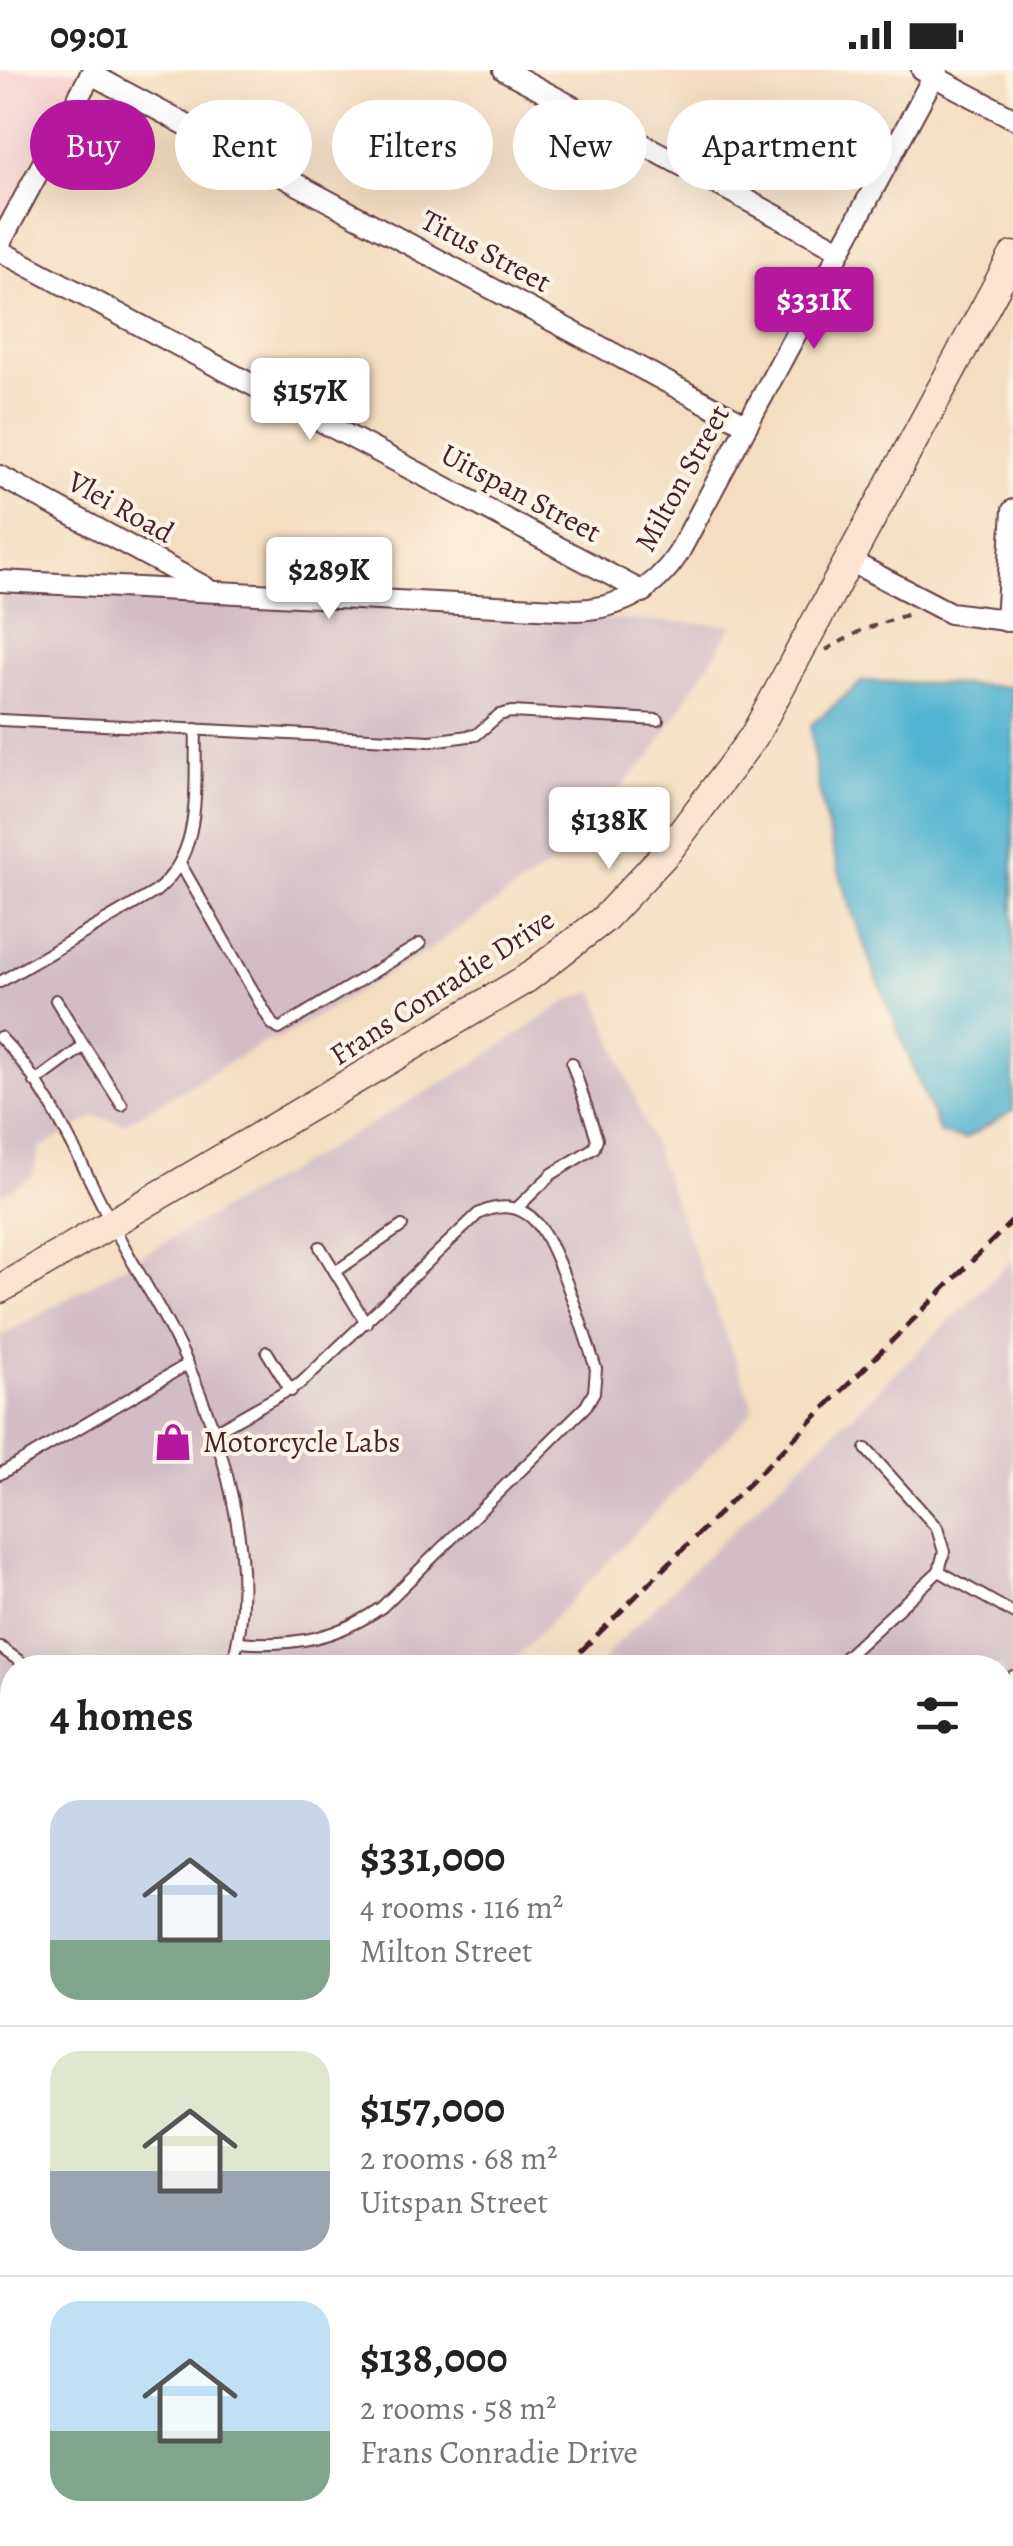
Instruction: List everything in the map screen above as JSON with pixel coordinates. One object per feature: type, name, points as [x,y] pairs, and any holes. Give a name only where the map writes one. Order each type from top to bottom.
[{"type":"street","points":[[504,70],[840,250]]},
{"type":"street","points":[[0,244],[92,72]]},
{"type":"street","name":"Titus Street","points":[[92,72],[747,424]]},
{"type":"street","points":[[931,72],[1013,118]]},
{"type":"street","name":"Milton Street","points":[[643,592],[671,566],[931,72]]},
{"type":"street","name":"Uitspan Street","points":[[0,244],[643,592]]},
{"type":"street","name":"Frans Conradie Drive","points":[[0,1289],[113,1226],[526,979],[604,919],[692,822],[754,736],[1013,256]]},
{"type":"street","name":"Vlei Road","points":[[0,476],[212,592]]},
{"type":"street","points":[[850,561],[950,614],[1009,621],[1013,510]]},
{"type":"street","points":[[0,580],[577,610],[612,606],[643,592]]},
{"type":"lane","points":[[0,720],[431,741],[476,735],[499,715],[510,712],[658,720]]},
{"type":"lane","points":[[0,982],[155,892],[181,865],[191,836],[196,730]]},
{"type":"lane","points":[[181,865],[272,1024],[279,1028],[420,944]]},
{"type":"lane","points":[[56,1000],[122,1104]]},
{"type":"lane","points":[[0,1037],[36,1082],[188,1364],[214,1432],[241,1574],[239,1642],[235,1655]]},
{"type":"lane","points":[[36,1082],[84,1046]]},
{"type":"lane","points":[[516,1209],[552,1174],[594,1148],[597,1139],[572,1062]]},
{"type":"lane","points":[[214,1432],[291,1391],[478,1214],[497,1207],[516,1209],[534,1218],[545,1234],[596,1369],[590,1400],[382,1607],[350,1627],[314,1640],[279,1644],[239,1642]]},
{"type":"lane","points":[[335,1272],[402,1226]]},
{"type":"lane","points":[[320,1247],[366,1323]]},
{"type":"lane","points":[[267,1352],[291,1391]]},
{"type":"lane","points":[[0,1474],[188,1364]]},
{"type":"lane","points":[[848,1655],[939,1570],[944,1552],[938,1528],[866,1448]]},
{"type":"lane","points":[[939,1570],[1013,1613]]},
{"type":"path","points":[[818,655],[862,630],[914,614]]},
{"type":"shaded area","points":[[0,70],[79,70],[63,100],[30,100],[30,164],[0,222]]},
{"type":"shaded area","points":[[0,591],[733,625],[650,757],[544,869],[430,949],[274,1041],[271,1038],[124,1124],[96,1116],[40,1148],[32,1177],[0,1195]]},
{"type":"shaded area","points":[[594,991],[754,1409],[518,1655],[0,1655],[0,1337],[468,1068],[569,1000]]},
{"type":"shaded area","points":[[1013,1259],[1013,1655],[608,1655]]},
{"type":"water","points":[[863,681],[1013,687],[1013,1111],[964,1139],[940,1134],[860,934],[828,831],[811,725]]},
{"type":"railway","points":[[577,1655],[1013,1220]]},
{"type":"place","name":"Motorcycle Labs","points":[[173,1442]]}]
